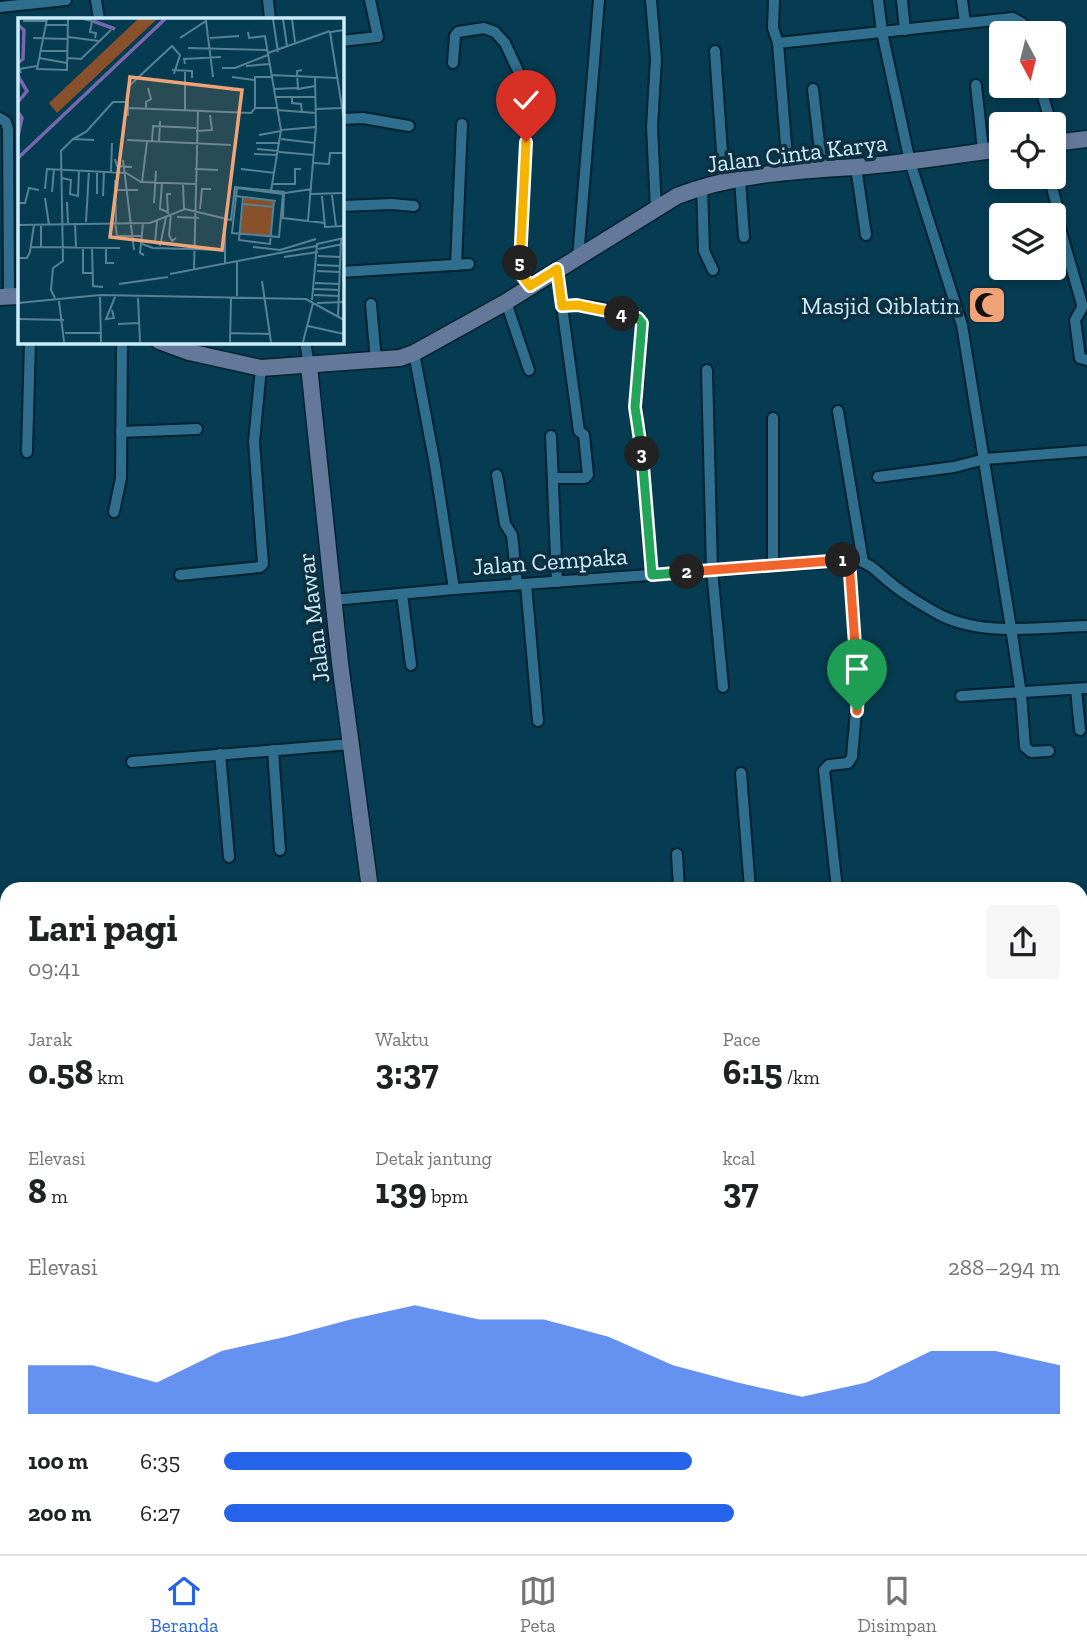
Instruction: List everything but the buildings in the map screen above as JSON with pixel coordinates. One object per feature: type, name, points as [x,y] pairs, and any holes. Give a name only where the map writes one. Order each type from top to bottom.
[{"type":"street","points":[[0,7],[66,0]]},
{"type":"street","points":[[96,0],[99,18]]},
{"type":"street","points":[[268,0],[270,18]]},
{"type":"street","points":[[343,41],[378,37],[370,0]]},
{"type":"street","points":[[578,258],[599,0]]},
{"type":"street","points":[[651,0],[656,59],[652,127],[656,210]]},
{"type":"street","points":[[774,0],[773,28],[778,43],[788,172]]},
{"type":"street","points":[[878,0],[882,32],[910,162],[962,325],[1012,628],[1021,694],[1024,747],[1031,752],[1049,751]]},
{"type":"street","points":[[902,0],[905,30]]},
{"type":"street","points":[[962,0],[965,23]]},
{"type":"street","points":[[778,43],[1013,18],[1018,21]]},
{"type":"street","points":[[453,63],[455,36],[458,32],[489,29],[505,43],[525,86],[526,142],[520,270],[530,286]]},
{"type":"street","points":[[715,51],[732,180],[744,237]]},
{"type":"street","points":[[976,85],[983,150]]},
{"type":"street","points":[[813,89],[822,169]]},
{"type":"street","points":[[0,118],[6,122],[8,129],[10,296]]},
{"type":"street","points":[[343,119],[363,118],[409,126]]},
{"type":"street","points":[[456,264],[462,124]]},
{"type":"street","points":[[1066,140],[1087,139]]},
{"type":"street","name":"Jalan Cinta Karya","points":[[164,343],[189,352],[261,368],[400,358],[414,353],[506,302],[677,196],[702,186],[788,172],[910,162],[989,150]]},
{"type":"street","points":[[856,167],[866,235]]},
{"type":"street","points":[[702,186],[705,251],[713,270]]},
{"type":"street","points":[[1052,189],[1059,213],[1059,225],[1082,304],[1075,320],[1080,358],[1087,360]]},
{"type":"street","points":[[343,206],[414,206]]},
{"type":"street","points":[[343,272],[469,264]]},
{"type":"street","points":[[553,478],[585,478],[588,475],[584,435],[579,431],[557,269]]},
{"type":"street","points":[[506,302],[529,370]]},
{"type":"street","points":[[371,304],[376,361]]},
{"type":"street","points":[[562,306],[577,305],[608,310],[638,318],[642,323],[635,407],[637,428],[640,430],[652,575]]},
{"type":"street","points":[[27,452],[30,343]]},
{"type":"street","points":[[114,512],[121,478],[122,343]]},
{"type":"street","name":"Jalan Mawar","points":[[305,343],[333,600],[369,882]]},
{"type":"street","points":[[414,353],[454,589]]},
{"type":"street","points":[[180,575],[264,564],[254,442],[261,368]]},
{"type":"street","points":[[707,370],[712,570],[723,687]]},
{"type":"street","points":[[838,411],[863,562]]},
{"type":"street","points":[[772,418],[773,566]]},
{"type":"street","points":[[121,432],[197,429]]},
{"type":"street","points":[[551,436],[556,582]]},
{"type":"street","points":[[878,477],[954,467],[985,458],[1087,452]]},
{"type":"street","points":[[497,475],[505,524],[512,536],[522,584],[538,721]]},
{"type":"street","points":[[836,882],[824,770],[829,765],[848,764],[852,758],[858,687],[849,560]]},
{"type":"street","name":"Jalan Cempaka","points":[[333,600],[849,560],[869,564],[892,584],[936,613],[978,626],[1087,626]]},
{"type":"street","points":[[402,594],[411,665]]},
{"type":"street","points":[[961,696],[1081,689],[1080,730]]},
{"type":"street","points":[[132,762],[351,744]]},
{"type":"street","points":[[273,750],[280,850]]},
{"type":"street","points":[[220,754],[229,857]]},
{"type":"street","points":[[741,774],[749,882]]},
{"type":"street","points":[[677,854],[679,882]]},
{"type":"place","name":"Masjid Qiblatin","points":[[987,305]]},
{"type":"route","points":[[526,142],[520,270],[522,275],[530,286],[557,269],[562,306],[577,305],[608,310],[638,318],[642,323],[635,407],[637,428],[640,430],[652,575],[849,560],[858,687],[857,711]]}]
